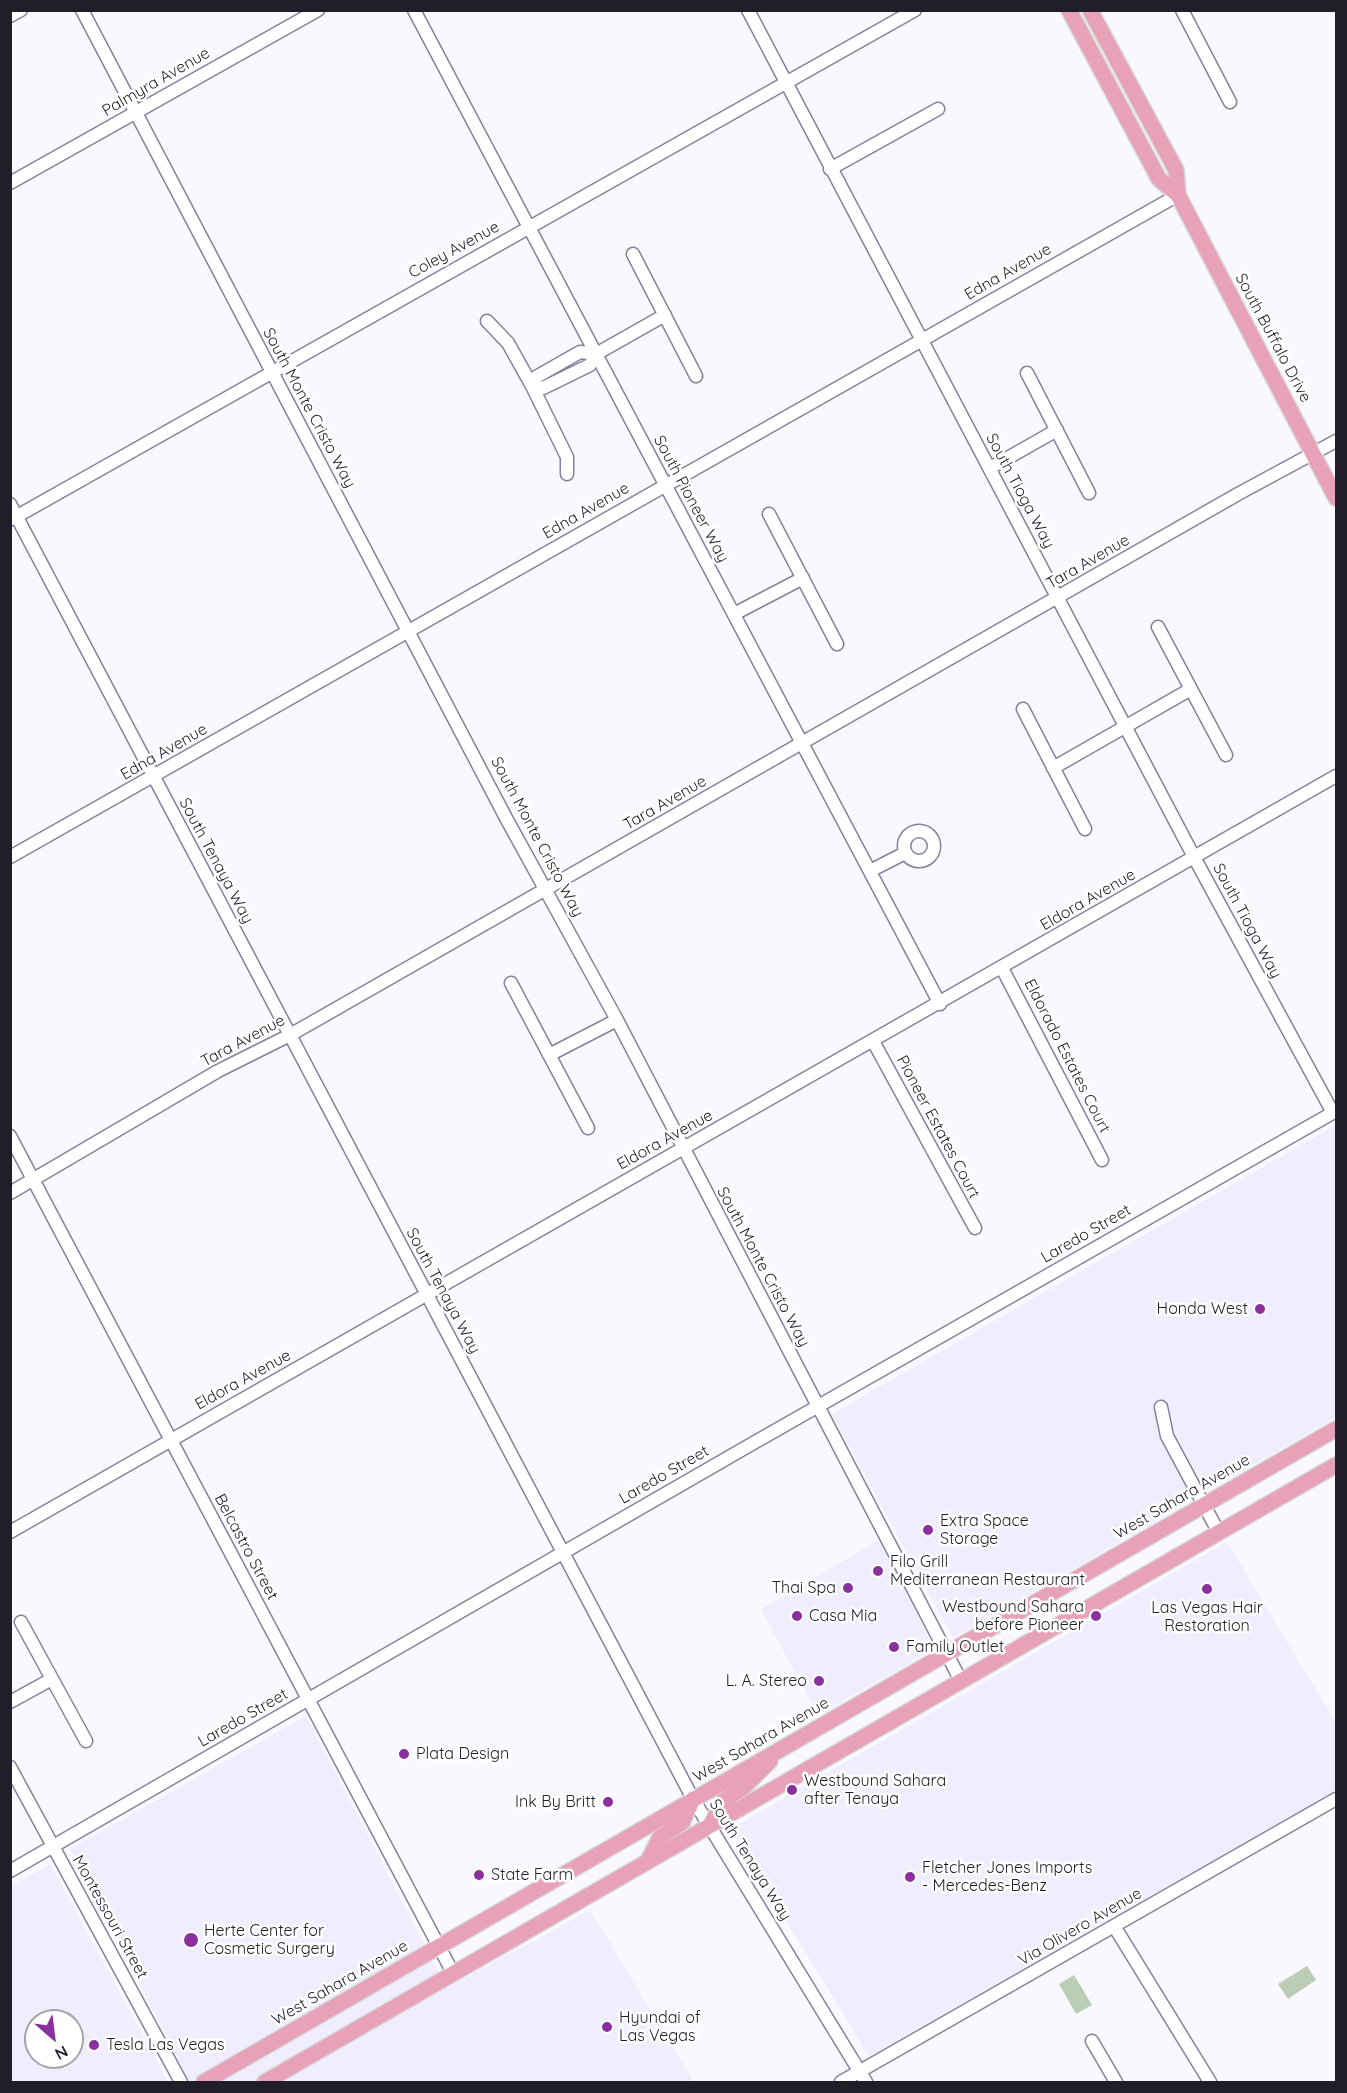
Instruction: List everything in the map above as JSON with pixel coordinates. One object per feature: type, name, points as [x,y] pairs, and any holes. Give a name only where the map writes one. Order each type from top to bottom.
[{"type":"main road","name":"South Buffalo Drive","points":[[1069,10],[1159,179],[1178,195],[1336,498]]},
{"type":"main road","name":"South Buffalo Drive","points":[[1090,10],[1176,170],[1178,195]]},
{"type":"main road","name":"West Sahara Avenue","points":[[204,2082],[1336,1429]]},
{"type":"main road","points":[[265,2082],[1336,1465]]},
{"type":"main road","points":[[709,1826],[723,1801],[744,1787],[782,1748]]},
{"type":"main road","points":[[648,1861],[660,1837],[682,1823],[693,1799]]},
{"type":"street","points":[[10,16],[21,10]]},
{"type":"street","name":"South Monte Cristo Way","points":[[82,10],[616,1020],[961,1681]]},
{"type":"street","name":"Palmyra Avenue","points":[[10,183],[318,10]]},
{"type":"street","name":"South Pioneer Way","points":[[414,10],[940,1004]]},
{"type":"street","name":"South Tioga Way","points":[[748,10],[1194,857],[1335,1112]]},
{"type":"street","name":"Coley Avenue","points":[[14,518],[915,10]]},
{"type":"street","points":[[1182,10],[1230,102]]},
{"type":"street","points":[[830,169],[938,110]]},
{"type":"street","name":"Edna Avenue","points":[[10,857],[1178,195]]},
{"type":"street","points":[[633,254],[696,376]]},
{"type":"street","points":[[532,386],[536,377],[580,352],[596,354],[665,315]]},
{"type":"street","points":[[487,321],[508,343],[532,386],[567,457],[567,474]]},
{"type":"street","points":[[1027,373],[1089,493]]},
{"type":"street","points":[[990,468],[1057,430]]},
{"type":"street","name":"Tara Avenue","points":[[10,1193],[218,1071],[290,1035],[1312,452],[1336,441]]},
{"type":"street","name":"South Tenaya Way","points":[[10,504],[14,518],[154,777],[693,1799],[863,2077]]},
{"type":"street","points":[[769,513],[837,644]]},
{"type":"street","points":[[734,614],[803,578]]},
{"type":"street","points":[[1158,627],[1226,755]]},
{"type":"street","points":[[1053,768],[1191,690]]},
{"type":"street","points":[[1023,709],[1085,829]]},
{"type":"street","name":"Eldora Avenue","points":[[10,1532],[940,1004],[1336,776]]},
{"type":"street","points":[[870,871],[905,853]]},
{"type":"street","name":"Eldorado Estates Court","points":[[1002,968],[1102,1160]]},
{"type":"street","points":[[511,983],[588,1128]]},
{"type":"street","points":[[549,1056],[616,1020]]},
{"type":"street","name":"Pioneer Estates Court","points":[[873,1041],[975,1228]]},
{"type":"street","name":"Laredo Street","points":[[10,1871],[1335,1112]]},
{"type":"street","name":"Belcastro Street","points":[[10,1136],[453,1974]]},
{"type":"street","points":[[1161,1407],[1167,1436],[1219,1533]]},
{"type":"street","points":[[21,1622],[86,1741]]},
{"type":"street","points":[[10,1702],[52,1679]]},
{"type":"street","name":"Montessouri Street","points":[[10,1767],[182,2082]]},
{"type":"street","name":"Via Olivero Avenue","points":[[841,2082],[863,2077],[1114,1926],[1336,1799]]},
{"type":"street","points":[[1114,1926],[1210,2082]]},
{"type":"street","points":[[1092,2042],[1116,2082]]},
{"type":"shaded area","points":[[1336,1125],[1336,1417],[953,1638],[832,1414]]},
{"type":"shaded area","points":[[879,1540],[934,1649],[818,1715],[761,1609]]},
{"type":"shaded area","points":[[1227,1542],[1336,1723],[1336,1790],[869,2056],[730,1829]]},
{"type":"shaded area","points":[[306,1716],[447,1988],[590,1910],[694,2082],[190,2082],[70,1849]]},
{"type":"shaded area","points":[[50,1864],[168,2082],[11,2082],[11,1887]]},
{"type":"green space","points":[[1307,1966],[1316,1980],[1288,1999],[1278,1984]]},
{"type":"green space","points":[[1074,1975],[1092,2005],[1076,2014],[1059,1984]]},
{"type":"place","name":"Honda West","points":[[1260,1309]]},
{"type":"place","name":"Extra Space Storage","points":[[928,1530]]},
{"type":"place","name":"Filo Grill Mediterranean Restaurant","points":[[878,1571]]},
{"type":"place","name":"Thai Spa","points":[[848,1588]]},
{"type":"place","name":"Las Vegas Hair Restoration","points":[[1207,1589]]},
{"type":"place","name":"Casa Mia","points":[[797,1616]]},
{"type":"place","name":"Westbound Sahara before Pioneer","points":[[1096,1616]]},
{"type":"place","name":"Family Outlet","points":[[894,1647]]},
{"type":"place","name":"L. A. Stereo","points":[[819,1681]]},
{"type":"place","name":"Plata Design","points":[[404,1754]]},
{"type":"place","name":"Westbound Sahara after Tenaya","points":[[792,1790]]},
{"type":"place","name":"Ink By Britt","points":[[608,1802]]},
{"type":"place","name":"State Farm","points":[[479,1875]]},
{"type":"place","name":"Fletcher Jones Imports - Mercedes-Benz","points":[[910,1877]]},
{"type":"place","name":"Herte Center for Cosmetic Surgery","points":[[191,1940]]},
{"type":"place","name":"Hyundai of Las Vegas","points":[[607,2027]]},
{"type":"place","name":"Tesla Las Vegas","points":[[94,2045]]}]
